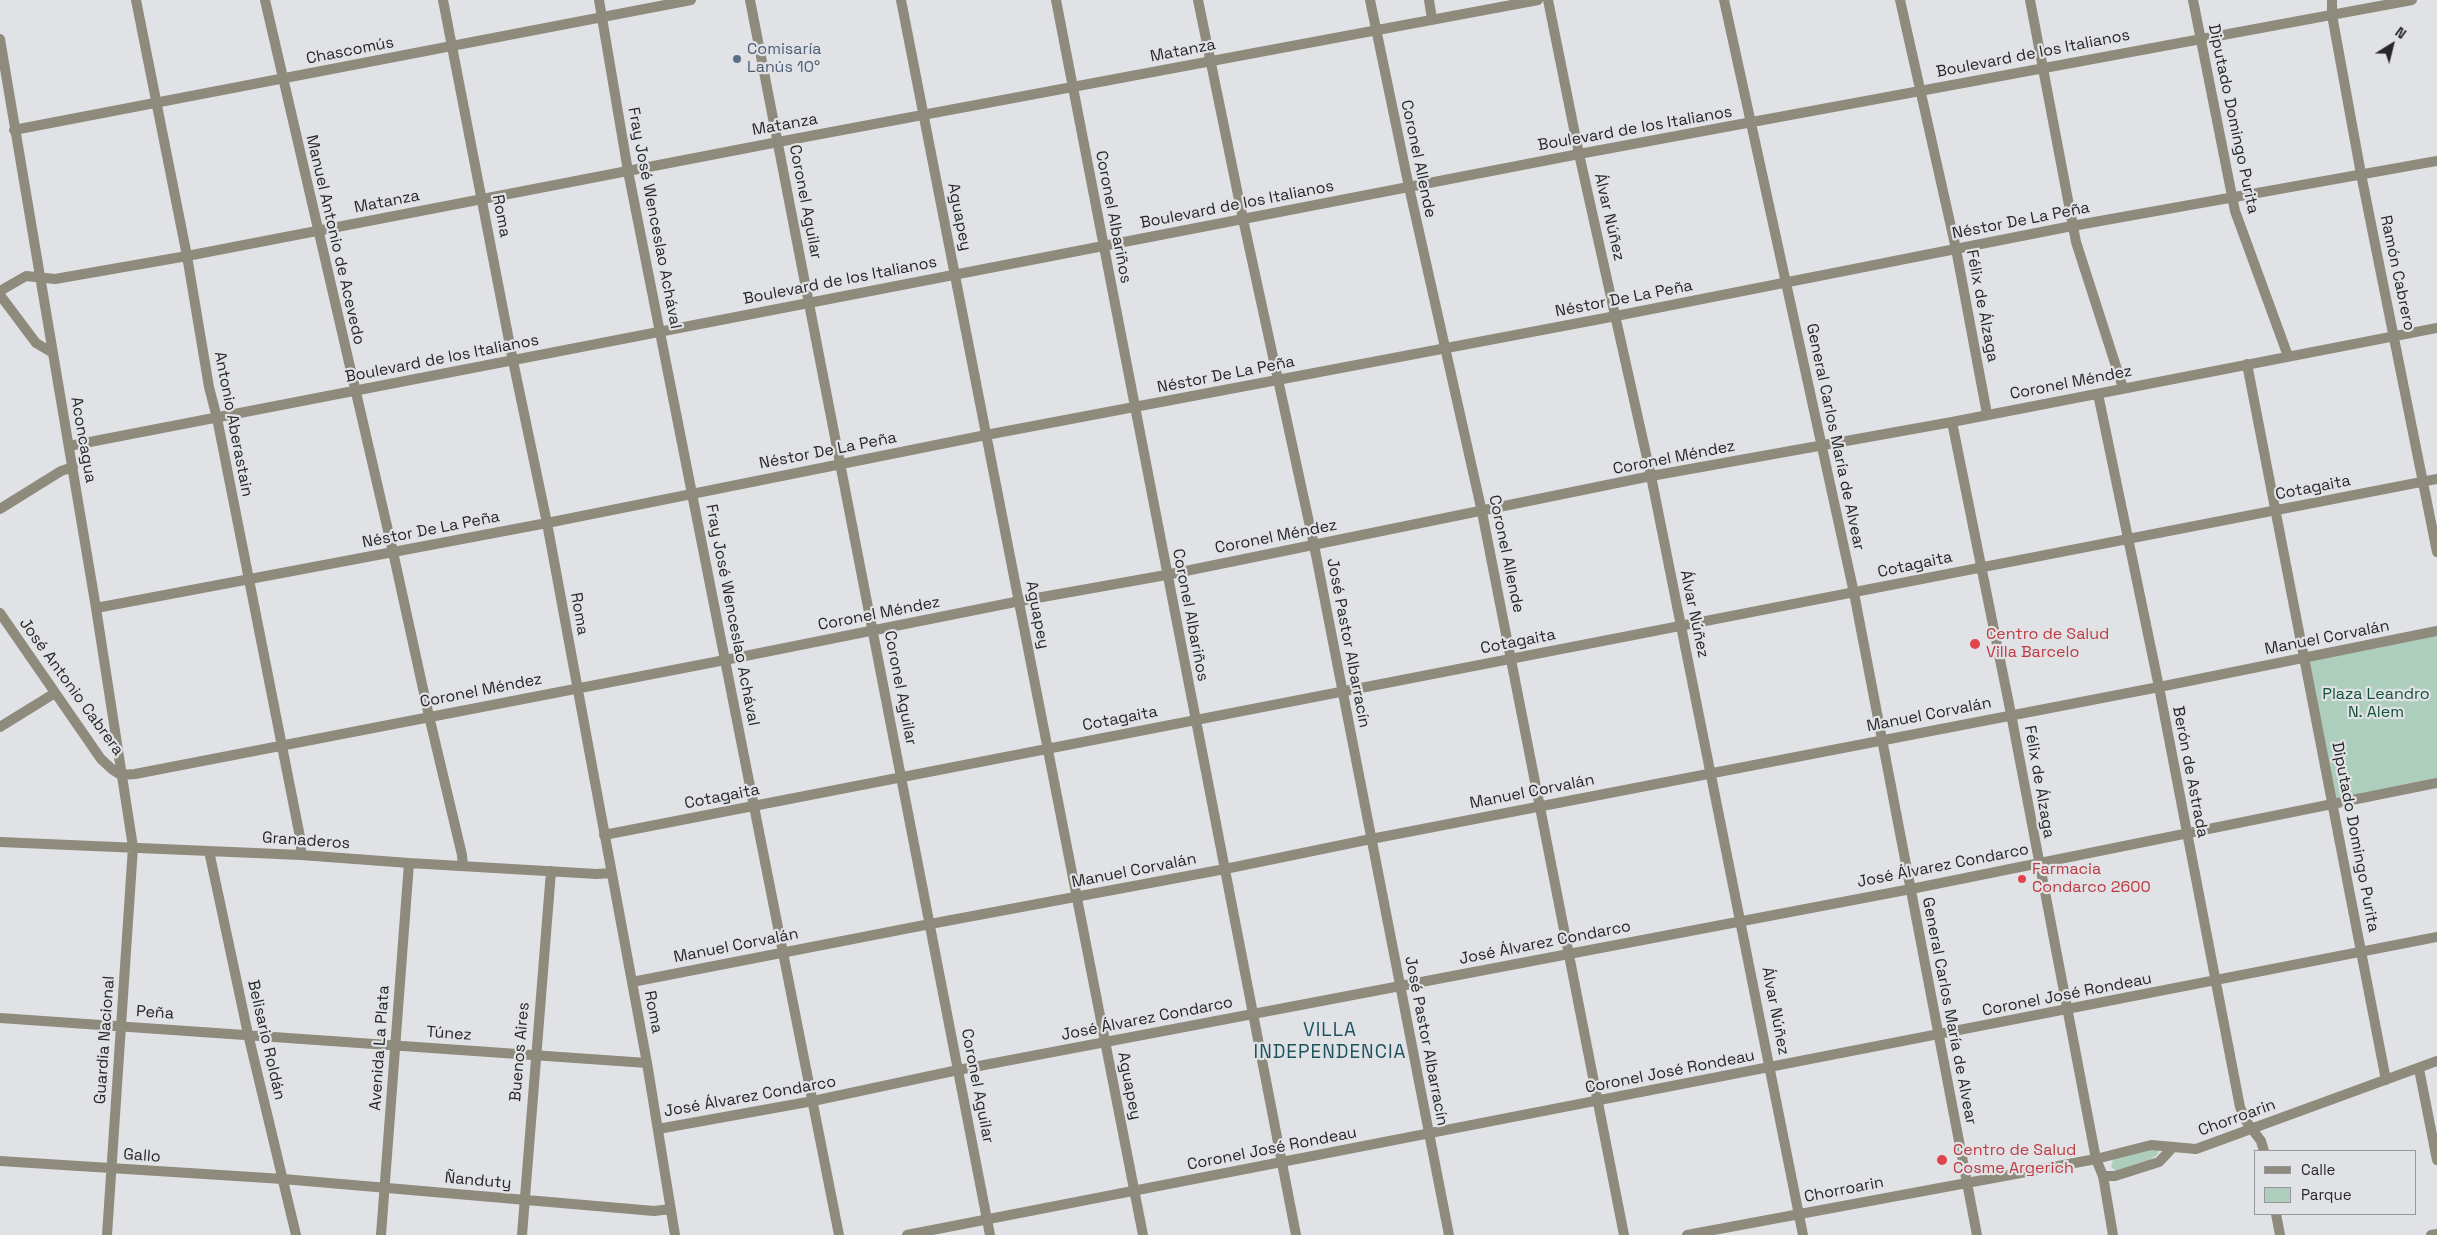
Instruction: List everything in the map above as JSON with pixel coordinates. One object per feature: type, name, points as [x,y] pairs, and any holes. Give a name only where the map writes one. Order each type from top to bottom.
[{"type":"street","name":"Antonio Aberastain","points":[[136,0],[187,256],[209,387],[217,418],[301,842],[301,855]]},
{"type":"street","name":"Manuel Antonio de Acevedo","points":[[264,0],[393,552],[428,716],[462,855],[463,866]]},
{"type":"street","name":"Roma","points":[[443,0],[513,361],[547,523],[576,688],[647,1063],[674,1234]]},
{"type":"street","name":"Fray José Wenceslao Achával","points":[[599,0],[628,171],[839,1235]]},
{"type":"street","name":"Chascomús","points":[[14,130],[156,101],[282,80],[691,0]]},
{"type":"street","name":"Coronel Aguilar","points":[[750,0],[990,1235]]},
{"type":"street","name":"Aguapey","points":[[901,0],[1143,1235]]},
{"type":"street","name":"Coronel Albariños","points":[[1056,0],[1166,574],[1296,1235]]},
{"type":"street","name":"José Pastor Albarracín","points":[[1198,0],[1277,380],[1314,545],[1448,1235]]},
{"type":"street","name":"Coronel Allende","points":[[1370,0],[1409,187],[1482,512],[1542,806],[1624,1235]]},
{"type":"street","points":[[1429,0],[1432,19]]},
{"type":"street","name":"Matanza","points":[[0,293],[26,276],[55,279],[187,256],[778,142],[1376,31],[1486,5],[1538,0]]},
{"type":"street","name":"Álvar Núñez","points":[[1548,0],[1579,154],[1651,476],[1742,921],[1803,1235]]},
{"type":"street","name":"General Carlos María de Alvear","points":[[1724,0],[1854,593],[1977,1235]]},
{"type":"street","name":"Félix de Álzaga","points":[[1900,0],[1956,249],[1987,414]]},
{"type":"street","points":[[2030,0],[2072,226],[2123,388]]},
{"type":"street","name":"Diputado Domingo Purita","points":[[2193,0],[2232,198],[2288,356]]},
{"type":"street","name":"Ramón Cabrero","points":[[2332,0],[2332,15],[2361,174],[2437,552]]},
{"type":"street","name":"Boulevard de los Italianos","points":[[69,446],[1579,154],[2412,0]]},
{"type":"street","name":"Aconcagua","points":[[0,39],[2,72],[14,130],[73,467],[133,847]]},
{"type":"street","name":"Néstor De La Peña","points":[[96,608],[547,523],[692,492],[1445,347],[1616,316],[2072,226],[2437,161]]},
{"type":"street","points":[[0,293],[36,343],[52,353]]},
{"type":"street","name":"Coronel Méndez","points":[[121,775],[281,746],[1166,574],[1482,512],[1651,476],[1952,422],[2437,328]]},
{"type":"street","name":"Diputado Domingo Purita","points":[[2247,364],[2334,803],[2386,1080]]},
{"type":"street","name":"Berón de Astrada","points":[[2098,394],[2159,687],[2240,1107],[2250,1129],[2258,1136],[2264,1150]]},
{"type":"street","name":"Félix de Álzaga","points":[[1952,422],[2011,714],[2096,1159],[2103,1176],[2113,1235]]},
{"type":"street","points":[[0,509],[61,471],[73,467]]},
{"type":"street","name":"Cotagaita","points":[[604,835],[2437,479]]},
{"type":"street","name":"José Antonio Cabrera","points":[[0,613],[101,758],[121,775]]},
{"type":"street","name":"Manuel Corvalán","points":[[632,982],[1224,869],[2437,631]]},
{"type":"street","points":[[0,726],[56,693]]},
{"type":"street","name":"José Álvarez Condarco","points":[[658,1129],[813,1101],[958,1070],[1911,889],[2334,803],[2437,784]]},
{"type":"street","name":"Granaderos","points":[[0,842],[301,855],[597,874],[611,873]]},
{"type":"street","name":"Guardia Nacional","points":[[107,1235],[133,847]]},
{"type":"street","name":"Belisario Roldán","points":[[209,851],[248,1034],[296,1235]]},
{"type":"street","name":"Avenida La Plata","points":[[381,1235],[409,863]]},
{"type":"street","name":"Buenos Aires","points":[[522,1235],[551,871]]},
{"type":"street","name":"Coronel José Rondeau","points":[[908,1235],[2437,937]]},
{"type":"street","name":"Peña","points":[[0,1018],[248,1034]]},
{"type":"street","name":"Túnez","points":[[248,1034],[647,1063]]},
{"type":"street","name":"Chorroarin","points":[[1687,1235],[2096,1159],[2151,1145],[2196,1149],[2437,1062]]},
{"type":"street","points":[[2419,1068],[2437,1160]]},
{"type":"street","points":[[2103,1176],[2115,1176],[2159,1162],[2173,1147]]},
{"type":"street","name":"Gallo","points":[[0,1161],[283,1179]]},
{"type":"street","name":"Ñanduty","points":[[283,1179],[654,1211],[671,1209]]},
{"type":"street","points":[[2276,1215],[2280,1235]]},
{"type":"street","points":[[2430,1235],[2437,1234]]},
{"type":"green space","name":"Plaza Leandro N. Alem","points":[[2437,631],[2437,783],[2334,803],[2305,658]]},
{"type":"green space","points":[[2155,1148],[2159,1151],[2157,1155],[2148,1161],[2116,1171],[2111,1167],[2113,1159]]},
{"type":"place","name":"Comisaría Lanús 10°","points":[[737,59]]},
{"type":"place","name":"Centro de Salud Villa Barcelo","points":[[1975,644]]},
{"type":"place","name":"Farmacia Condarco 2600","points":[[2022,879]]},
{"type":"place","name":"Centro de Salud Cosme Argerich","points":[[1942,1160]]},
{"type":"district","name":"VILLA INDEPENDENCIA","points":[[1330,1042]]}]
